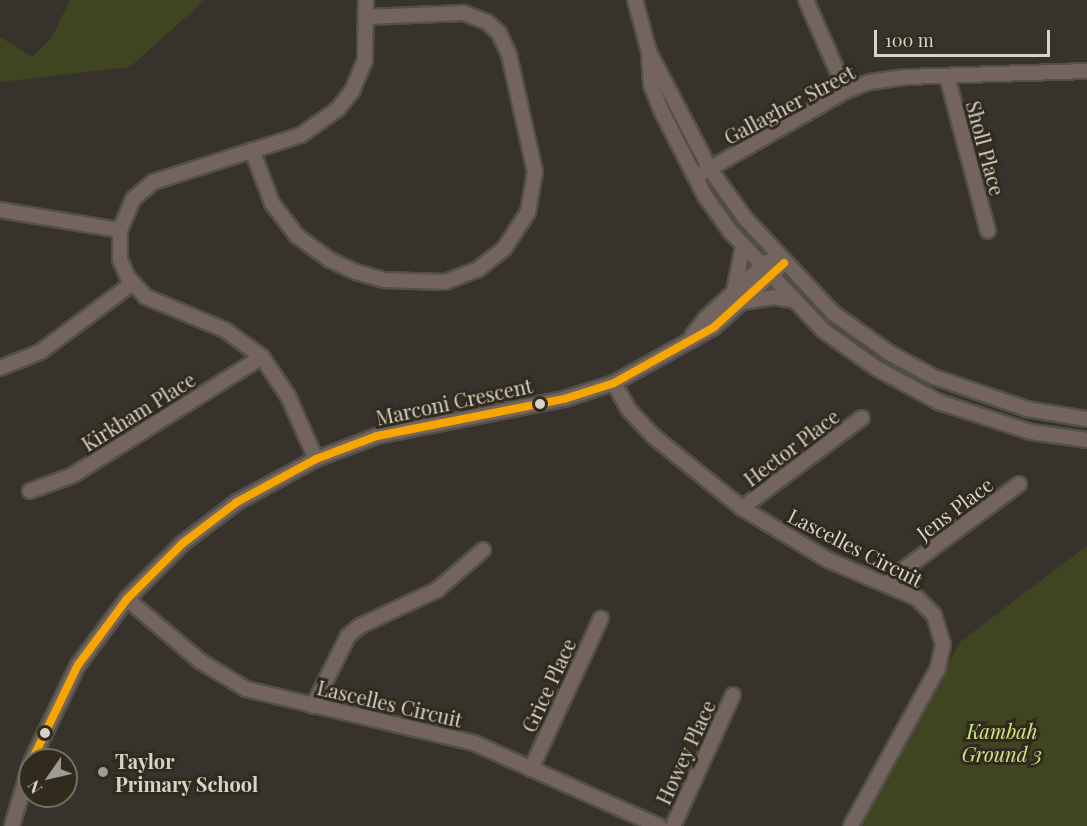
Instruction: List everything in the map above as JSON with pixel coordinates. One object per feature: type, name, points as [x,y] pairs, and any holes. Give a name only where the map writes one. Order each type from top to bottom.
[{"type":"street","points":[[316,459],[288,396],[262,357],[225,330],[154,302],[133,283],[120,259],[120,230],[133,200],[153,182],[301,135],[338,109],[362,71],[368,41],[366,0]]},
{"type":"street","points":[[635,0],[649,52],[651,85],[694,178],[743,246],[791,300],[859,358],[939,402],[1031,432],[1087,441]]},
{"type":"street","points":[[806,0],[846,91]]},
{"type":"street","points":[[252,150],[260,178],[279,215],[307,245],[356,272],[384,280],[445,282],[477,270],[504,249],[528,212],[535,172],[509,55],[499,33],[487,22],[463,13],[366,17]]},
{"type":"street","points":[[649,52],[710,169],[780,258],[852,328],[934,377],[1027,409],[1087,419]]},
{"type":"street","name":"Gallagher Street","points":[[694,178],[846,91],[882,80],[1087,71]]},
{"type":"street","name":"Sholl Place","points":[[947,76],[988,231]]},
{"type":"street","points":[[0,210],[120,230]]},
{"type":"street","points":[[743,246],[736,298],[760,297],[791,300]]},
{"type":"street","name":"Marconi Crescent","points":[[38,748],[78,665],[127,598],[209,522],[276,478],[316,459],[419,425],[564,399],[614,382],[666,357],[689,340],[714,327],[736,298],[780,258]]},
{"type":"street","points":[[0,368],[40,352],[133,283]]},
{"type":"street","name":"Kirkham Place","points":[[30,491],[73,475],[262,357]]},
{"type":"street","name":"Lascelles Circuit","points":[[614,382],[629,410],[653,436],[742,507],[801,545],[917,598],[929,608],[941,629],[942,653],[937,670],[851,826]]},
{"type":"street","name":"Hector Place","points":[[742,507],[862,418]]},
{"type":"street","name":"Jens Place","points":[[884,584],[1019,484]]},
{"type":"street","points":[[313,705],[348,636],[360,626],[437,590],[483,550]]},
{"type":"street","name":"Lascelles Circuit","points":[[127,598],[222,677],[246,689],[445,733],[658,826]]},
{"type":"street","name":"Grice Place","points":[[531,769],[601,618]]},
{"type":"street","name":"Howey Place","points":[[673,826],[733,695]]},
{"type":"street","points":[[12,826],[18,806]]},
{"type":"green space","points":[[70,0],[205,0],[130,67],[0,82],[0,37],[32,57],[52,37]]},
{"type":"green space","name":"Kambah Ground 3","points":[[1087,546],[1087,826],[856,826],[961,641]]},
{"type":"transit line","points":[[38,748],[78,665],[127,599],[183,543],[237,502],[316,459],[377,436],[564,399],[614,383],[714,327],[784,263]]},
{"type":"place","name":"Taylor Primary School","points":[[103,772]]}]
